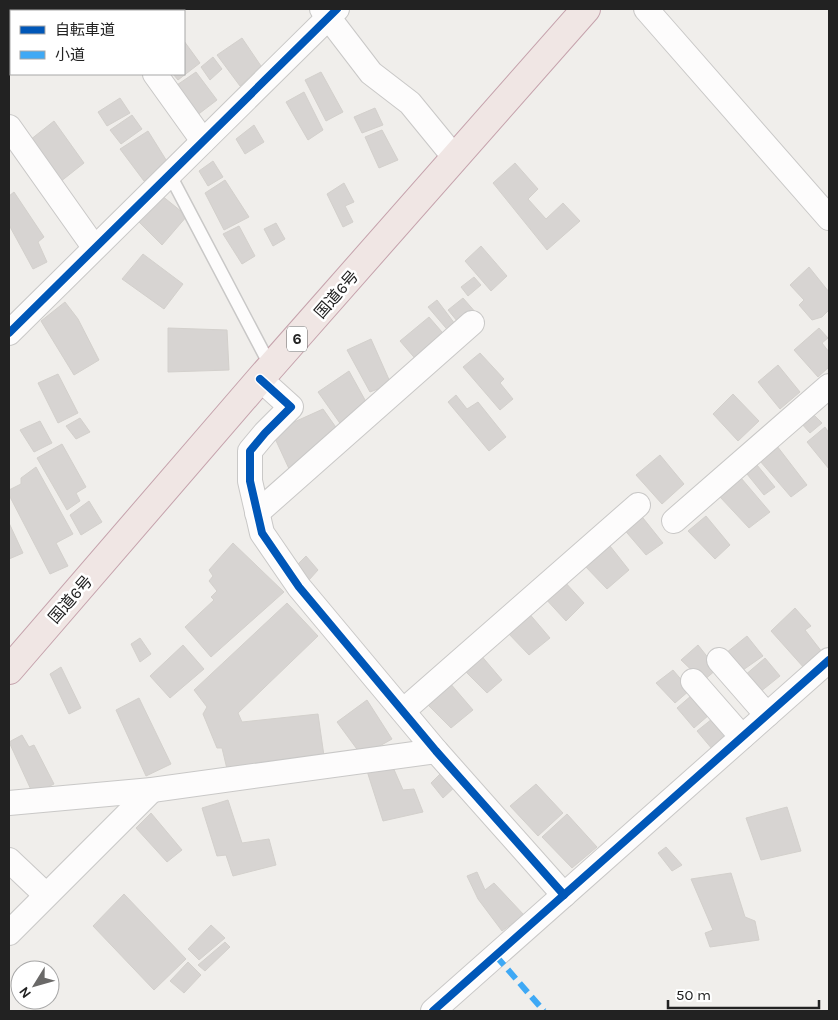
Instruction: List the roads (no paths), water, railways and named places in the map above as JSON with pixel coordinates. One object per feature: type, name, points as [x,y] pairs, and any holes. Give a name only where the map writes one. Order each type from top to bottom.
[{"type":"highway","name":"国道6号","points":[[9,670],[266,373],[586,9]]},
{"type":"street","points":[[646,9],[829,218]]},
{"type":"street","points":[[9,333],[170,175],[329,12],[371,73],[410,103],[455,158]]},
{"type":"street","points":[[156,75],[203,141]]},
{"type":"street","points":[[9,128],[94,248]]},
{"type":"street","points":[[257,513],[472,323]]},
{"type":"street","points":[[266,373],[291,407],[250,451],[250,481],[262,533],[298,587],[436,751],[564,895]]},
{"type":"street","points":[[674,521],[829,386]]},
{"type":"street","points":[[403,711],[638,504]]},
{"type":"street","points":[[720,660],[767,715]]},
{"type":"street","points":[[433,1011],[829,660]]},
{"type":"street","points":[[693,682],[742,737]]},
{"type":"street","points":[[9,803],[152,790],[436,751]]},
{"type":"street","points":[[9,933],[152,790]]},
{"type":"street","points":[[9,860],[46,895]]},
{"type":"lane","points":[[170,175],[266,373]]}]
